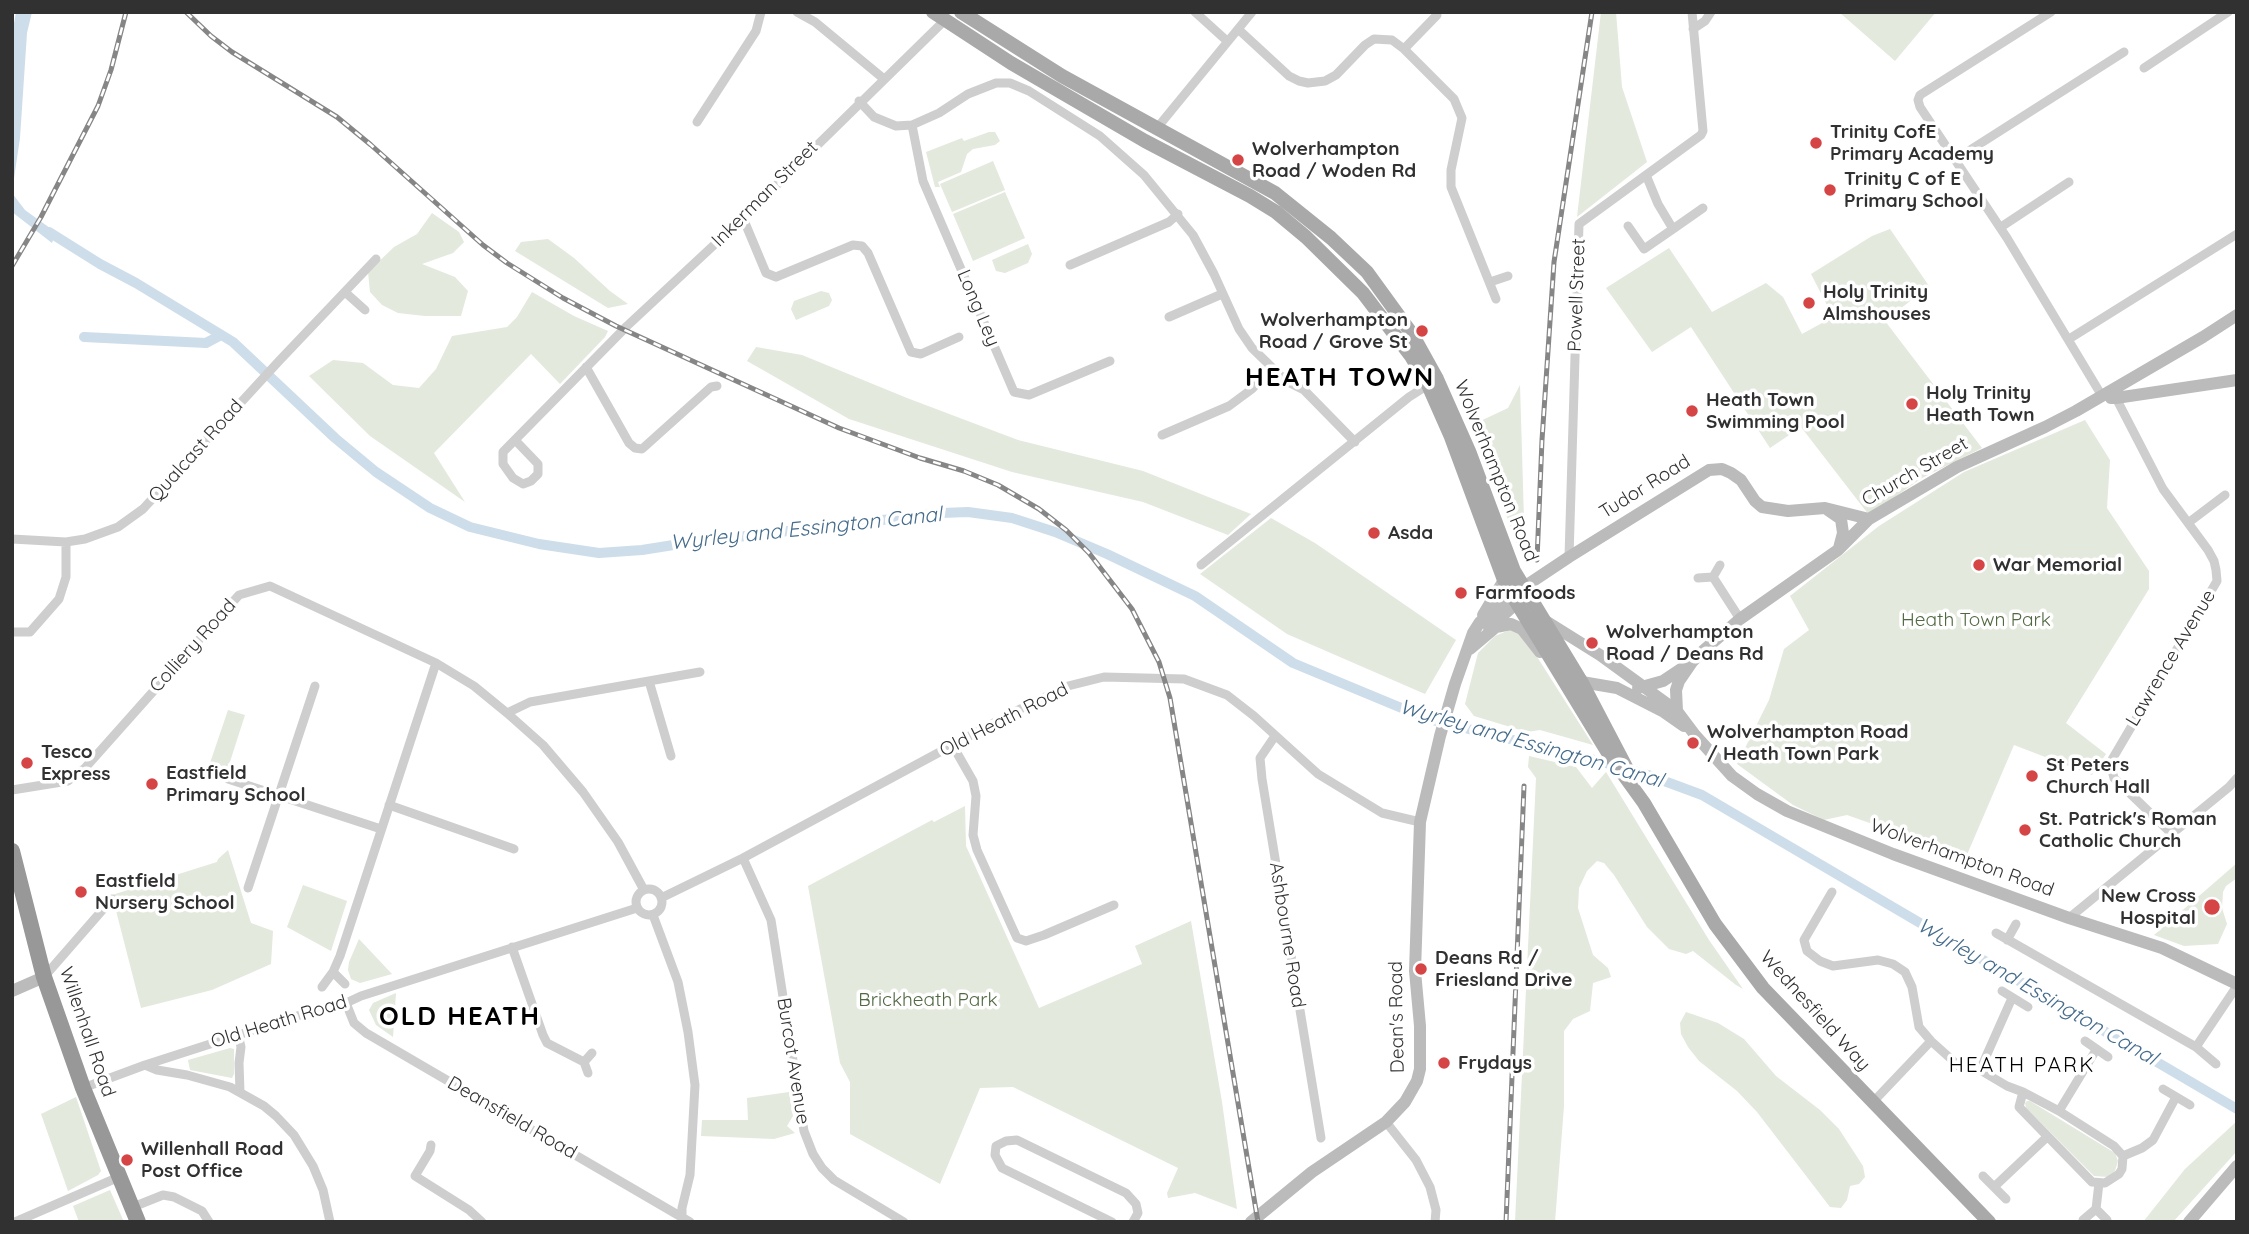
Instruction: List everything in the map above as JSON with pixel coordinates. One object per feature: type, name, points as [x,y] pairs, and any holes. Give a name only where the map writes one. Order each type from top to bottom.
[{"type":"highway","name":"Willenhall Road","points":[[12,851],[44,977],[83,1088],[136,1214]]},
{"type":"main road","name":"Wolverhampton Road","points":[[961,12],[1062,76],[1275,193],[1332,238],[1367,272],[1412,334],[1504,580],[1542,619],[1582,683]]},
{"type":"main road","name":"Wolverhampton Road","points":[[941,15],[1011,63],[1145,141],[1276,212],[1306,237],[1363,293],[1432,382],[1469,451],[1514,570],[1517,596]]},
{"type":"main road","points":[[1145,141],[1157,128]]},
{"type":"main road","points":[[1517,596],[1557,671],[1596,722]]},
{"type":"main road","points":[[1582,683],[1596,722]]},
{"type":"main road","name":"Wednesfield Way","points":[[1596,722],[1715,924],[1763,988],[1989,1222]]},
{"type":"street","points":[[696,122],[756,30],[761,12]]},
{"type":"street","points":[[797,12],[814,22],[884,79]]},
{"type":"street","points":[[1195,12],[1227,41]]},
{"type":"street","points":[[1157,128],[1252,12]]},
{"type":"street","name":"Powell Street","points":[[1569,557],[1579,224],[1701,135],[1703,131],[1692,12]]},
{"type":"street","points":[[1693,29],[1705,21],[1711,12]]},
{"type":"street","name":"Lawrence Avenue","points":[[2051,12],[1920,95],[1918,100],[1920,107],[2001,227],[2069,339],[2109,395],[2163,489],[2214,561],[2217,581],[2110,763],[2114,778],[2171,833]]},
{"type":"street","points":[[2144,68],[2228,12]]},
{"type":"street","name":"Inkerman Street","points":[[515,439],[627,326],[743,218],[884,79],[941,15]]},
{"type":"street","points":[[1404,49],[1437,15]]},
{"type":"street","points":[[1238,29],[1289,76],[1308,83],[1325,81],[1336,75],[1374,39],[1392,40],[1454,99],[1462,118],[1451,170],[1451,187],[1496,299]]},
{"type":"street","points":[[1956,159],[2124,52]]},
{"type":"street","points":[[859,101],[874,117],[896,126],[912,125],[939,113],[968,94],[996,83],[1010,83],[1029,91],[1100,136],[1144,175],[1178,214],[1193,235],[1239,329],[1252,348],[1286,381],[1304,390],[1355,442]]},
{"type":"street","name":"Long Ley","points":[[912,125],[923,180],[1014,392],[1030,395],[1110,361]]},
{"type":"street","points":[[1646,174],[1658,204],[1673,229]]},
{"type":"street","points":[[2001,227],[2069,182]]},
{"type":"street","points":[[1628,226],[1644,249],[1703,208]]},
{"type":"street","points":[[1070,265],[1169,222],[1178,214]]},
{"type":"street","points":[[743,218],[766,273],[776,277],[853,245],[862,246],[868,253],[911,352],[921,354],[959,337]]},
{"type":"street","points":[[2069,339],[2237,234]]},
{"type":"street","name":"Qualcast Road","points":[[12,539],[66,542],[85,539],[118,527],[143,509],[376,259]]},
{"type":"street","points":[[1490,282],[1508,275]]},
{"type":"street","points":[[346,293],[365,310]]},
{"type":"street","points":[[1169,317],[1222,294]]},
{"type":"street","name":"Church Street","points":[[1622,688],[1643,688],[1663,681],[1692,662],[1741,619],[1838,550],[1868,519],[1957,467],[2109,395],[2237,315]]},
{"type":"street","points":[[586,367],[629,443],[635,448],[642,449],[711,387],[717,386]]},
{"type":"street","points":[[1162,435],[1229,406],[1252,389],[1272,368]]},
{"type":"street","points":[[2134,377],[2134,385],[2141,394]]},
{"type":"street","points":[[2109,395],[2141,394],[2237,380]]},
{"type":"street","points":[[1201,565],[1409,397],[1432,382]]},
{"type":"street","points":[[515,439],[534,459],[539,470],[536,478],[523,484],[513,478],[502,459],[503,452],[515,439]]},
{"type":"street","name":"Tudor Road","points":[[1517,596],[1569,557],[1709,470],[1722,469],[1731,472],[1741,480],[1762,507],[1788,511],[1825,508],[1868,519]]},
{"type":"street","points":[[2189,523],[2225,495]]},
{"type":"street","points":[[1825,508],[1841,519],[1843,533],[1838,550]]},
{"type":"street","points":[[12,632],[30,632],[59,599],[66,577],[66,542]]},
{"type":"street","points":[[1713,577],[1720,565]]},
{"type":"street","points":[[1713,577],[1741,619]]},
{"type":"street","points":[[1698,578],[1713,577]]},
{"type":"street","points":[[1480,621],[1504,580]]},
{"type":"street","name":"Colliery Road","points":[[12,790],[68,781],[85,768],[239,595],[270,586],[436,663],[474,686],[543,746],[583,792],[618,842],[644,890]]},
{"type":"street","points":[[1480,621],[1517,596]]},
{"type":"street","points":[[1467,652],[1517,596]]},
{"type":"street","name":"Wolverhampton Road","points":[[1542,619],[1600,655],[1677,711],[1732,776],[1787,811],[1893,854],[2069,918],[2162,948],[2237,985]]},
{"type":"street","name":"Dean's Road","points":[[1251,1222],[1312,1172],[1386,1122],[1413,1091],[1420,1069],[1420,1026],[1415,971],[1420,822],[1440,734],[1473,633],[1480,621]]},
{"type":"street","points":[[1479,639],[1496,627],[1511,624],[1522,629],[1557,671]]},
{"type":"street","points":[[1562,649],[1568,643],[1581,643]]},
{"type":"street","points":[[1600,655],[1622,688]]},
{"type":"street","name":"Church Street","points":[[1677,711],[1676,690],[1692,662]]},
{"type":"street","points":[[322,987],[340,956],[436,663]]},
{"type":"street","name":"Wolverhampton Road","points":[[1557,671],[1582,683],[1622,688],[1664,712],[1695,735]]},
{"type":"street","points":[[507,713],[530,702],[700,672]]},
{"type":"street","name":"Old Heath Road","points":[[661,898],[743,858],[1014,712],[1069,686],[1104,677],[1184,679],[1201,684],[1234,700],[1318,774],[1357,800],[1382,813],[1420,822]]},
{"type":"street","points":[[649,681],[670,756]]},
{"type":"street","points":[[248,888],[315,686]]},
{"type":"street","name":"Ashbourne Road","points":[[1275,736],[1260,758],[1262,779],[1321,1138]]},
{"type":"street","points":[[953,746],[973,781],[976,796],[973,835],[977,850],[1017,938],[1026,941],[1044,935],[1114,905]]},
{"type":"street","points":[[2069,918],[2237,778]]},
{"type":"street","points":[[228,779],[381,829]]},
{"type":"street","points":[[389,805],[514,849]]},
{"type":"street","name":"Burcot Avenue","points":[[743,858],[771,920],[804,1131],[813,1154],[834,1180],[904,1222]]},
{"type":"street","points":[[644,890],[656,891],[661,898],[661,909],[653,915],[644,915],[637,908],[637,897],[644,890]]},
{"type":"street","points":[[1832,892],[1804,940],[1807,951],[1820,961],[1833,966],[1878,960],[1893,964],[1905,972],[1912,987],[1919,1027],[1931,1041],[1960,1067],[1980,1070],[2023,1092],[2114,1146],[2123,1156],[2119,1174],[2111,1181],[2092,1182],[2019,1107],[2023,1092]]},
{"type":"street","points":[[12,991],[44,977],[112,899]]},
{"type":"street","name":"Old Heath Road","points":[[83,1088],[239,1034],[346,1003],[637,908]]},
{"type":"street","points":[[653,915],[678,982],[695,1086],[690,1175],[682,1208],[685,1220]]},
{"type":"street","points":[[2007,940],[2016,924]]},
{"type":"street","points":[[1996,933],[2196,1047],[2216,1064]]},
{"type":"street","points":[[512,947],[542,1035],[547,1043],[584,1062],[588,1073]]},
{"type":"street","points":[[332,972],[345,984]]},
{"type":"street","points":[[2196,1047],[2237,985]]},
{"type":"street","points":[[2002,991],[2028,1007]]},
{"type":"street","points":[[1980,1070],[2012,998]]},
{"type":"street","name":"Deansfield Road","points":[[346,1003],[354,1023],[366,1033],[685,1220]]},
{"type":"street","points":[[239,1034],[240,1092]]},
{"type":"street","points":[[1872,1102],[1931,1041]]},
{"type":"street","points":[[2085,1041],[2108,1057]]},
{"type":"street","points":[[2059,1111],[2096,1050]]},
{"type":"street","points":[[584,1062],[592,1054]]},
{"type":"street","points":[[145,1065],[219,1083],[264,1106],[294,1135],[313,1166],[323,1190],[330,1222]]},
{"type":"street","points":[[2163,1089],[2190,1105]]},
{"type":"street","points":[[2123,1156],[2153,1140],[2176,1097]]},
{"type":"street","points":[[1386,1122],[1416,1160],[1430,1187],[1436,1210],[1435,1222]]},
{"type":"street","points":[[1994,1187],[2047,1137]]},
{"type":"street","points":[[1112,1222],[1002,1168],[995,1156],[996,1146],[1017,1140],[1126,1193],[1136,1204],[1138,1213],[1133,1222]]},
{"type":"street","points":[[431,1145],[415,1176],[469,1210],[482,1222]]},
{"type":"street","points":[[2189,1222],[2237,1166]]},
{"type":"street","points":[[1983,1176],[2006,1199]]},
{"type":"street","points":[[15,1222],[119,1177]]},
{"type":"street","points":[[2083,1220],[2096,1209],[2099,1183]]},
{"type":"street","points":[[136,1214],[163,1195],[174,1197],[202,1211],[209,1222]]},
{"type":"street","points":[[2096,1209],[2107,1220]]},
{"type":"green space","points":[[1601,12],[1616,12],[1622,87],[1647,162],[1577,217]]},
{"type":"green space","points":[[1839,12],[1936,12],[1895,61]]},
{"type":"green space","points":[[995,132],[1000,141],[995,145],[973,149],[967,154],[961,172],[938,182],[940,187],[935,187],[926,152],[962,138],[964,141]]},
{"type":"green space","points":[[993,161],[1005,190],[952,212],[940,184]]},
{"type":"green space","points":[[1005,192],[1025,238],[973,261],[953,214]]},
{"type":"green space","points":[[432,213],[459,232],[464,242],[453,253],[422,264],[455,277],[468,291],[461,316],[398,313],[382,305],[370,292],[368,272],[394,247],[417,234]]},
{"type":"green space","points":[[1890,229],[1929,286],[1885,321],[1982,448],[1922,478],[1869,515],[1801,427],[1770,448],[1691,327],[1652,352],[1606,288],[1669,248],[1712,312],[1766,283],[1783,297],[1802,334],[1833,317],[1811,274],[1872,236]]},
{"type":"green space","points":[[548,239],[628,304],[608,308],[515,251],[521,242]]},
{"type":"green space","points":[[1028,244],[1032,254],[1028,263],[1005,273],[996,271],[992,260]]},
{"type":"green space","points":[[821,291],[829,293],[832,300],[829,306],[796,320],[791,309],[794,301]]},
{"type":"green space","points":[[532,292],[574,316],[608,331],[560,384],[531,354],[434,453],[465,502],[370,436],[309,376],[333,360],[363,363],[393,385],[419,388],[436,369],[452,336],[507,327],[517,317]]},
{"type":"green space","points":[[756,347],[802,355],[1018,440],[1143,471],[1251,514],[1228,535],[1143,502],[1012,472],[849,419],[747,361]]},
{"type":"green space","points":[[1520,385],[1525,554],[1521,554],[1472,425],[1508,408]]},
{"type":"green space","name":"Heath Town Park","points":[[2085,420],[2110,460],[2107,508],[2149,571],[2149,589],[2066,723],[2106,754],[2092,775],[2014,745],[1966,857],[1847,815],[1824,820],[1793,805],[1737,764],[1769,700],[1784,649],[1809,630],[1790,596],[1879,526],[1964,472]]},
{"type":"green space","points":[[1271,518],[1315,543],[1456,640],[1425,694],[1287,634],[1200,574]]},
{"type":"green space","points":[[1512,629],[1520,633],[1534,652],[1593,745],[1540,730],[1527,732],[1474,716],[1465,704],[1478,653],[1495,636]]},
{"type":"green space","points":[[228,710],[245,715],[228,768],[210,763]]},
{"type":"green space","points":[[1529,756],[1576,767],[1592,788],[1606,772],[1709,940],[1743,989],[1693,951],[1686,954],[1669,949],[1647,927],[1604,863],[1597,861],[1587,871],[1579,888],[1578,908],[1593,955],[1608,968],[1611,977],[1593,983],[1590,1011],[1573,1019],[1564,1031],[1564,1106],[1555,1222],[1515,1222],[1536,778],[1528,767]]},
{"type":"green space","name":"Brickheath Park","points":[[965,806],[966,846],[1039,1008],[1142,964],[1135,946],[1191,921],[1237,1209],[1195,1193],[1168,1198],[1167,1193],[1178,1168],[1013,1087],[980,1088],[940,1184],[850,1134],[850,1082],[840,1063],[808,886],[932,820],[934,822]]},
{"type":"green space","points":[[228,850],[251,923],[273,931],[271,964],[212,990],[141,1008],[112,895],[217,862]]},
{"type":"green space","name":"New Cross Hospital","points":[[2237,863],[2237,878],[2226,886],[2223,892],[2222,908],[2227,924],[2218,944],[2184,946],[2154,935]]},
{"type":"green space","points":[[303,885],[347,901],[331,951],[287,927]]},
{"type":"green space","points":[[359,939],[392,974],[360,983],[351,979],[349,962]]},
{"type":"green space","points":[[396,993],[393,1037],[376,1025],[369,1010],[373,1003]]},
{"type":"green space","points":[[1686,1012],[1718,1023],[1744,1039],[1776,1076],[1820,1110],[1839,1129],[1863,1166],[1865,1177],[1859,1184],[1850,1186],[1847,1200],[1841,1208],[1830,1207],[1757,1112],[1737,1091],[1699,1061],[1681,1034],[1680,1023]]},
{"type":"green space","points":[[234,1049],[232,1078],[190,1070],[188,1060]]},
{"type":"green space","points":[[789,1092],[793,1116],[787,1126],[795,1133],[774,1139],[701,1136],[702,1120],[748,1120],[747,1098]]},
{"type":"green space","points":[[76,1097],[101,1171],[68,1191],[41,1114]]},
{"type":"green space","points":[[2027,1101],[2115,1153],[2118,1161],[2115,1171],[2108,1177],[2094,1176],[2026,1108]]},
{"type":"green space","points":[[2237,1121],[2237,1151],[2173,1222],[2143,1222],[2185,1169]]},
{"type":"green space","points":[[110,1190],[124,1222],[79,1222],[73,1206]]},
{"type":"water","points":[[16,12],[32,12],[27,33],[20,138],[12,192],[12,35]]},
{"type":"water","points":[[12,193],[25,210],[54,231],[58,238],[52,243],[12,212]]},
{"type":"waterway","name":"Wyrley and Essington Canal","points":[[49,232],[233,342],[335,438],[376,472],[430,508],[470,527],[539,544],[599,553],[942,513],[968,512],[1012,518],[1055,532],[1195,596],[1293,663],[1428,719],[1599,761],[1702,795],[2237,1109]]},
{"type":"waterway","points":[[84,337],[206,343],[221,335]]},
{"type":"railway","points":[[12,266],[41,217],[98,106],[111,70],[126,12]]},
{"type":"railway","points":[[186,12],[232,52],[337,117],[483,245],[563,298],[616,326],[839,428],[998,485],[1039,509],[1089,553],[1132,609],[1159,662],[1170,698],[1258,1222]]},
{"type":"railway","points":[[1537,560],[1554,262],[1592,12]]},
{"type":"railway","points":[[1506,1222],[1524,786]]},
{"type":"place","name":"Trinity CofE Primary Academy","points":[[1816,143]]},
{"type":"place","name":"Wolverhampton Road / Woden Rd","points":[[1238,160]]},
{"type":"place","name":"Trinity C of E Primary School","points":[[1830,190]]},
{"type":"place","name":"Holy Trinity Almshouses","points":[[1809,303]]},
{"type":"place","name":"Wolverhampton Road / Grove St","points":[[1422,331]]},
{"type":"place","name":"Holy Trinity Heath Town","points":[[1912,404]]},
{"type":"place","name":"Heath Town Swimming Pool","points":[[1692,411]]},
{"type":"place","name":"Asda","points":[[1374,533]]},
{"type":"place","name":"War Memorial","points":[[1979,565]]},
{"type":"place","name":"Farmfoods","points":[[1461,593]]},
{"type":"place","name":"Wolverhampton Road / Deans Rd","points":[[1592,643]]},
{"type":"place","name":"Wolverhampton Road / Heath Town Park","points":[[1693,743]]},
{"type":"place","name":"Tesco Express","points":[[27,763]]},
{"type":"place","name":"St Peters Church Hall","points":[[2032,776]]},
{"type":"place","name":"Eastfield Primary School","points":[[152,784]]},
{"type":"place","name":"St. Patrick's Roman Catholic Church","points":[[2025,830]]},
{"type":"place","name":"Eastfield Nursery School","points":[[81,892]]},
{"type":"place","name":"New Cross Hospital","points":[[2212,907]]},
{"type":"place","name":"Deans Rd / Friesland Drive","points":[[1421,969]]},
{"type":"place","name":"Frydays","points":[[1444,1063]]},
{"type":"place","name":"Willenhall Road Post Office","points":[[127,1160]]},
{"type":"district","name":"HEATH TOWN","points":[[1340,378]]},
{"type":"district","name":"OLD HEATH","points":[[460,1017]]},
{"type":"district","name":"HEATH PARK","points":[[2022,1066]]}]
